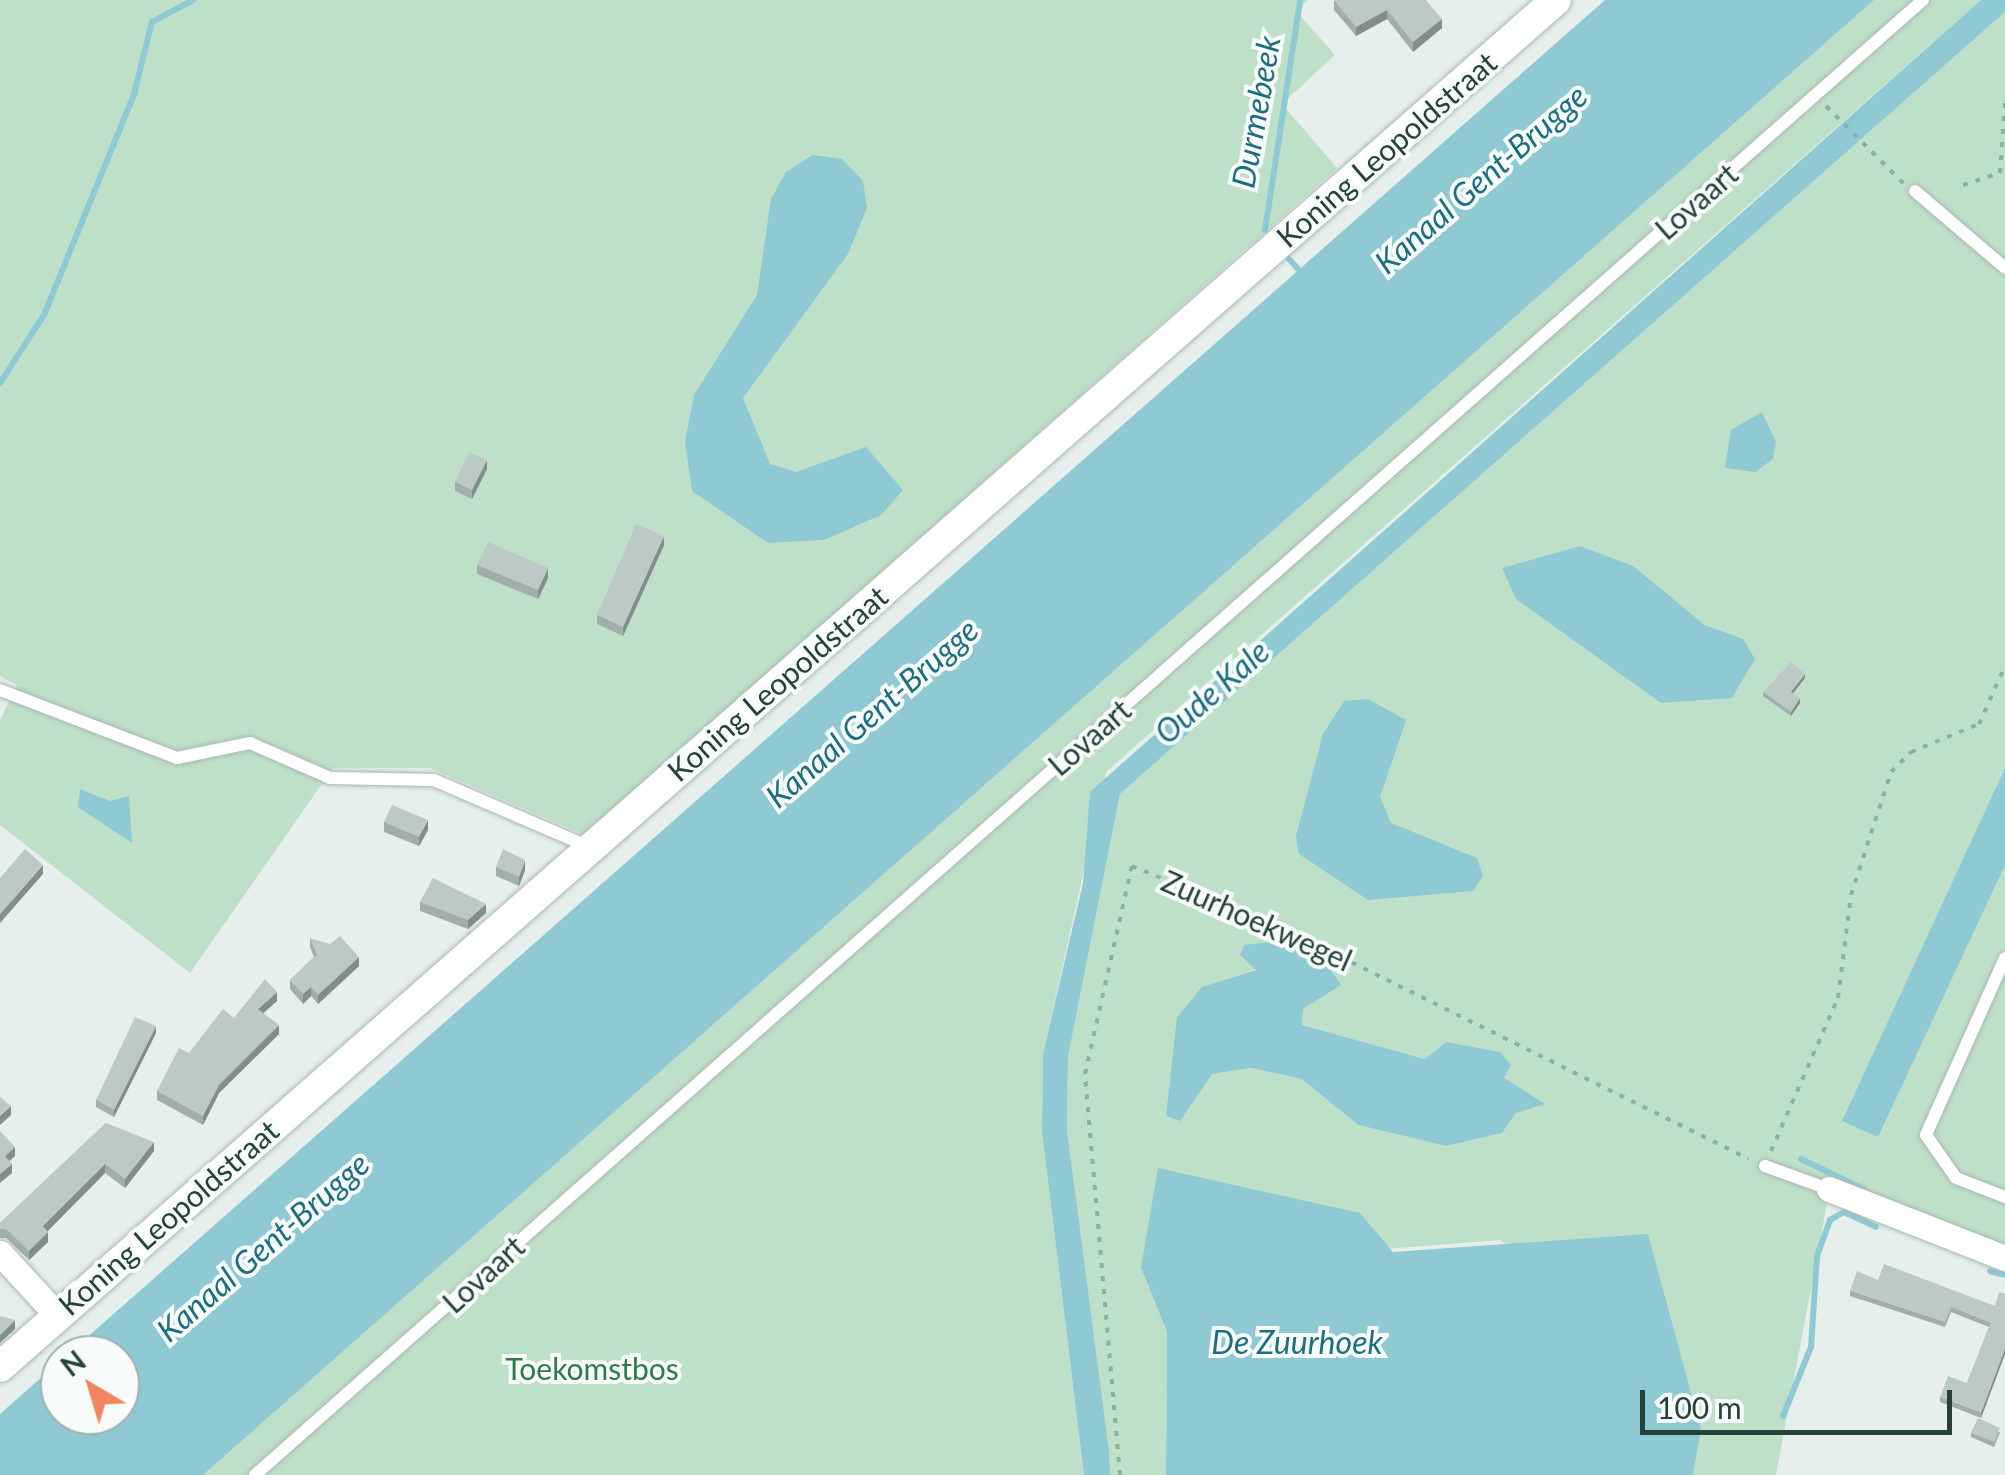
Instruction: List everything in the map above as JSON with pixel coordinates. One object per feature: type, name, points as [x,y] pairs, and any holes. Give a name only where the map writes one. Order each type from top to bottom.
[{"type":"street","name":"Koning Leopoldstraat","points":[[0,1367],[1556,0]]},
{"type":"street","points":[[1829,1189],[2005,1258]]},
{"type":"street","points":[[0,1253],[56,1314]]},
{"type":"lane","name":"Lovaart","points":[[256,1475],[1923,0]]},
{"type":"lane","points":[[1914,191],[2005,268]]},
{"type":"lane","points":[[0,690],[176,758],[250,744],[330,778],[434,780],[590,848]]},
{"type":"lane","points":[[2005,958],[1926,1135],[1956,1178],[2005,1197]]},
{"type":"lane","points":[[1765,1166],[1829,1189]]},
{"type":"path","points":[[1962,185],[2000,173],[2005,102]]},
{"type":"path","points":[[1840,121],[1863,147],[1914,191]]},
{"type":"path","points":[[1765,1166],[1838,998],[1851,894],[1891,772],[1911,752],[1979,724],[2005,666]]},
{"type":"path","name":"Zuurhoekwegel","points":[[1120,1475],[1085,1074],[1132,866],[1270,922],[1765,1166]]},
{"type":"green space","points":[[0,0],[1308,0],[1296,11],[1335,55],[1282,104],[1337,168],[585,835],[430,768],[333,768],[190,973],[0,825],[0,720],[17,685],[0,676]]},
{"type":"green space","name":"Toekomstbos","points":[[1874,0],[1981,0],[1106,772],[1043,1054],[1042,1132],[1084,1475],[203,1475]]},
{"type":"green space","points":[[2005,12],[2005,1254],[1831,1182],[1776,1475],[1693,1475],[1701,1430],[1501,1240],[1141,1268],[1167,1332],[1166,1475],[1110,1475],[1067,1130],[1068,1057],[1120,794]],"holes":[[[1580,546],[1632,566],[1705,625],[1743,639],[1733,697],[1700,698],[1502,568]],[[1257,969],[1341,984],[1303,1009],[1302,1025],[1425,1059],[1516,1113],[1502,1133],[1446,1146],[1358,1125],[1302,1079],[1251,1068],[1212,1074],[1166,1116],[1203,987]]]},
{"type":"water","name":"Kanaal Gent-Brugge","points":[[1605,0],[1874,0],[203,1475],[0,1475],[0,1414],[40,1379],[40,1435],[140,1435],[140,1335],[90,1335]]},
{"type":"water","name":"Oude Kale","points":[[1981,0],[2005,0],[2005,12],[1120,794],[1068,1057],[1067,1130],[1110,1475],[1084,1475],[1042,1132],[1043,1054],[1083,883],[1090,792]]},
{"type":"water","points":[[813,155],[842,159],[863,181],[867,208],[848,254],[743,398],[770,464],[796,472],[866,447],[903,490],[881,515],[824,540],[768,543],[692,491],[685,442],[694,395],[757,295],[771,199],[786,172]]},
{"type":"water","points":[[1762,412],[1776,442],[1773,459],[1755,472],[1725,468],[1731,430]]},
{"type":"water","points":[[1580,546],[1633,566],[1705,625],[1743,639],[1755,659],[1732,698],[1661,703],[1516,599],[1502,568]]},
{"type":"water","points":[[1368,699],[1406,720],[1380,797],[1391,823],[1477,858],[1483,876],[1473,891],[1368,900],[1299,854],[1296,836],[1323,734],[1344,701]]},
{"type":"water","points":[[2005,768],[2005,865],[1878,1137],[1842,1121]]},
{"type":"water","points":[[80,789],[110,801],[129,796],[132,843],[78,807]]},
{"type":"water","points":[[1282,941],[1327,964],[1341,985],[1303,1009],[1302,1025],[1425,1059],[1446,1042],[1500,1052],[1511,1065],[1504,1078],[1545,1104],[1516,1113],[1502,1133],[1446,1146],[1358,1125],[1302,1079],[1251,1068],[1212,1074],[1180,1121],[1166,1116],[1177,1017],[1202,987],[1256,970],[1240,955],[1244,945]]},
{"type":"water","name":"De Zuurhoek","points":[[1158,1168],[1360,1213],[1393,1252],[1648,1234],[1701,1430],[1693,1475],[1166,1475],[1167,1332],[1141,1268]]},
{"type":"building","points":[[1334,0],[1426,0],[1442,19],[1413,42],[1387,10],[1356,27]]},
{"type":"building","points":[[469,452],[487,460],[472,490],[455,482]]},
{"type":"building","points":[[636,524],[664,536],[623,627],[597,615]]},
{"type":"building","points":[[488,542],[548,568],[538,590],[477,565]]},
{"type":"building","points":[[1791,662],[1805,674],[1791,692],[1800,698],[1791,712],[1763,692]]},
{"type":"building","points":[[392,805],[428,820],[419,837],[384,822]]},
{"type":"building","points":[[25,849],[43,865],[0,914],[0,878]]},
{"type":"building","points":[[503,849],[525,860],[519,877],[496,867]]},
{"type":"building","points":[[433,878],[486,904],[468,920],[420,902]]},
{"type":"building","points":[[340,936],[359,957],[318,995],[311,987],[303,994],[290,980],[317,955],[310,938],[330,944]]},
{"type":"building","points":[[265,979],[277,992],[258,1009],[279,1025],[219,1085],[203,1116],[157,1091],[179,1048],[189,1053],[223,1009],[234,1018]]},
{"type":"building","points":[[135,1017],[156,1026],[114,1110],[96,1100]]},
{"type":"building","points":[[0,1097],[11,1106],[0,1116]]},
{"type":"building","points":[[106,1123],[154,1142],[125,1179],[105,1164],[43,1226],[48,1232],[29,1251],[6,1229],[0,1229],[0,1223]]},
{"type":"building","points":[[0,1131],[15,1147],[5,1156],[12,1164],[0,1174]]},
{"type":"building","points":[[1884,1264],[1995,1306],[1999,1292],[2005,1294],[2005,1349],[1981,1413],[1940,1397],[1948,1376],[1967,1383],[1991,1323],[1951,1307],[1945,1322],[1850,1291],[1857,1271],[1878,1280]]},
{"type":"building","points":[[0,1316],[15,1320],[0,1335]]},
{"type":"building","points":[[1978,1418],[2000,1428],[1994,1442],[1971,1433]]},
{"type":"waterway","points":[[0,383],[44,315],[134,94],[152,22],[193,0]]},
{"type":"waterway","name":"Durmebeek","points":[[1265,230],[1300,0]]},
{"type":"waterway","name":"Durmebeek","points":[[1289,259],[1305,277]]},
{"type":"waterway","points":[[1801,1159],[1863,1189]]},
{"type":"waterway","points":[[1783,1416],[1811,1347],[1817,1256],[1830,1220],[1844,1212],[1876,1227]]},
{"type":"waterway","points":[[1990,1271],[2005,1275]]}]
